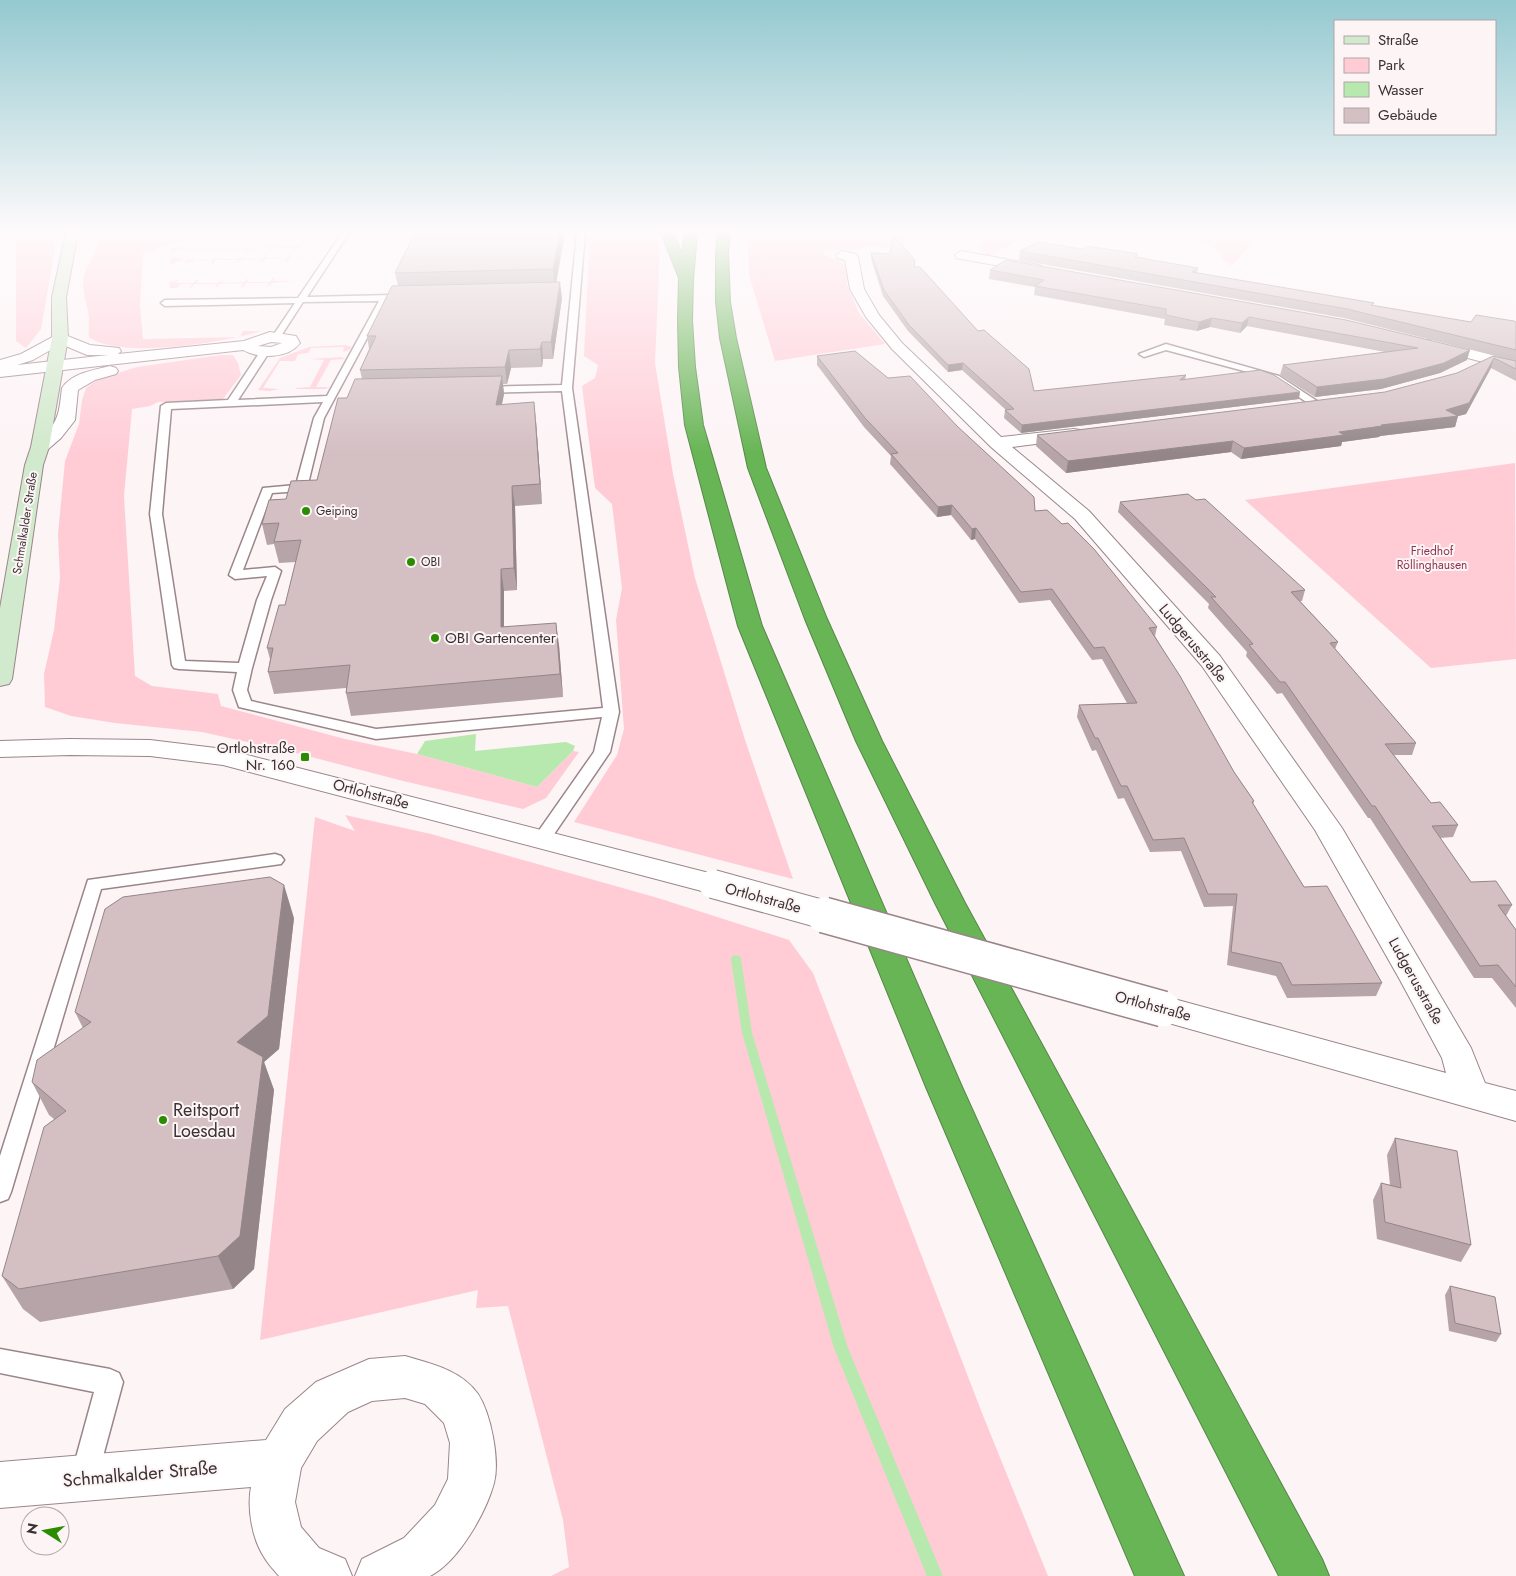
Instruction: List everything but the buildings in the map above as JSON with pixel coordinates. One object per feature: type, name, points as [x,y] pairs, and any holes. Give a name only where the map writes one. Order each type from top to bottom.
[{"type":"highway","points":[[686,307],[687,367],[694,425],[750,626],[944,1087],[1160,1576]]},
{"type":"highway","points":[[724,307],[728,338],[757,468],[816,619],[869,741],[950,903],[1305,1576]]},
{"type":"main road","name":"Schmalkalder Straße","points":[[0,679],[34,465],[40,447],[60,338],[59,307]]},
{"type":"street","name":"Ludgerusstraße","points":[[867,307],[873,317],[897,346],[997,443],[1082,515],[1211,661],[1328,828],[1459,1058],[1471,1095]]},
{"type":"street","points":[[0,372],[54,368],[249,345],[258,339],[276,337],[290,339],[292,343],[279,349],[266,351],[255,350],[249,345]]},
{"type":"street","points":[[0,366],[27,357],[60,338],[87,350],[167,355]]},
{"type":"street","points":[[1415,340],[1516,366]]},
{"type":"street","points":[[40,447],[55,434],[66,420],[70,388],[89,376],[167,355]]},
{"type":"street","points":[[1464,370],[1488,358]]},
{"type":"street","points":[[1289,408],[1336,402]]},
{"type":"street","points":[[997,443],[1095,432]]},
{"type":"street","name":"Ortlohstraße","points":[[0,749],[70,746],[150,748],[224,757],[713,884],[1516,1106]]},
{"type":"street","points":[[328,1576],[304,1567],[280,1539],[272,1502],[279,1462],[301,1425],[332,1397],[369,1380],[405,1377],[438,1387],[462,1410],[474,1443],[471,1482],[452,1522],[421,1555],[379,1576]]},
{"type":"street","name":"Schmalkalder Straße","points":[[0,1485],[279,1462]]},
{"type":"lane","points":[[276,337],[297,307]]},
{"type":"lane","points":[[380,307],[337,395],[319,418],[301,488],[267,490],[235,575],[274,571],[264,600],[240,690],[244,704],[376,734],[610,712]]},
{"type":"lane","points":[[542,839],[602,752],[610,712],[567,388],[570,307]]},
{"type":"lane","points":[[1144,354],[1166,347],[1253,371],[1284,382],[1318,405]]},
{"type":"lane","points":[[230,403],[266,351]]},
{"type":"lane","points":[[470,390],[567,388]]},
{"type":"lane","points":[[245,668],[179,665],[156,514],[166,406],[337,395]]},
{"type":"lane","points":[[0,1192],[94,884],[276,860]]},
{"type":"lane","points":[[0,1361],[110,1382],[84,1478]]},
{"type":"green space","points":[[16,307],[45,307],[41,329],[26,348],[16,341]]},
{"type":"green space","points":[[87,307],[140,307],[143,339],[237,337],[173,347],[123,347],[103,344],[89,337]]},
{"type":"green space","points":[[586,307],[657,307],[655,363],[673,474],[695,578],[746,743],[793,879],[574,822],[617,755],[624,729],[616,620],[622,588],[612,504],[595,488],[582,386],[595,378],[598,365],[584,356]]},
{"type":"green space","points":[[759,307],[856,307],[859,313],[885,344],[775,361]]},
{"type":"green space","points":[[243,331],[261,331],[245,335],[240,336]]},
{"type":"green space","points":[[345,345],[352,347],[343,352],[344,347],[311,348],[308,353],[298,354],[295,361],[280,361],[263,388],[279,389],[270,391],[258,390],[280,358],[309,347]]},
{"type":"green space","points":[[220,355],[233,355],[238,363],[241,375],[223,399],[158,402],[150,406],[132,409],[124,496],[135,676],[152,686],[218,694],[221,706],[345,739],[417,754],[537,787],[573,751],[579,752],[546,798],[523,809],[202,732],[115,723],[71,716],[45,707],[44,674],[54,630],[60,578],[58,534],[65,461],[79,424],[82,400],[86,388],[94,382],[137,367]]},
{"type":"green space","points":[[341,357],[346,359],[331,360],[316,387],[330,387],[324,389],[296,389],[310,387],[324,360],[311,359]]},
{"type":"green space","name":"Friedhof Röllinghausen","points":[[1515,463],[1516,659],[1431,668],[1245,500]]},
{"type":"green space","points":[[345,815],[431,834],[658,898],[789,940],[813,973],[982,1413],[1048,1576],[551,1576],[569,1567],[563,1520],[508,1306],[476,1308],[478,1290],[260,1340],[315,817],[355,831]]},
{"type":"water","points":[[476,734],[475,751],[566,742],[575,746],[573,751],[537,787],[417,754],[425,741]]},
{"type":"waterway","points":[[736,959],[747,1033],[841,1348],[935,1576]]},
{"type":"place","name":"Geiping","points":[[306,511]]},
{"type":"place","name":"OBI","points":[[411,562]]},
{"type":"place","name":"OBI Gartencenter","points":[[435,638]]},
{"type":"place","name":"Ortlohstraße Nr. 160","points":[[305,757]]},
{"type":"place","name":"Reitsport Loesdau","points":[[163,1120]]}]
